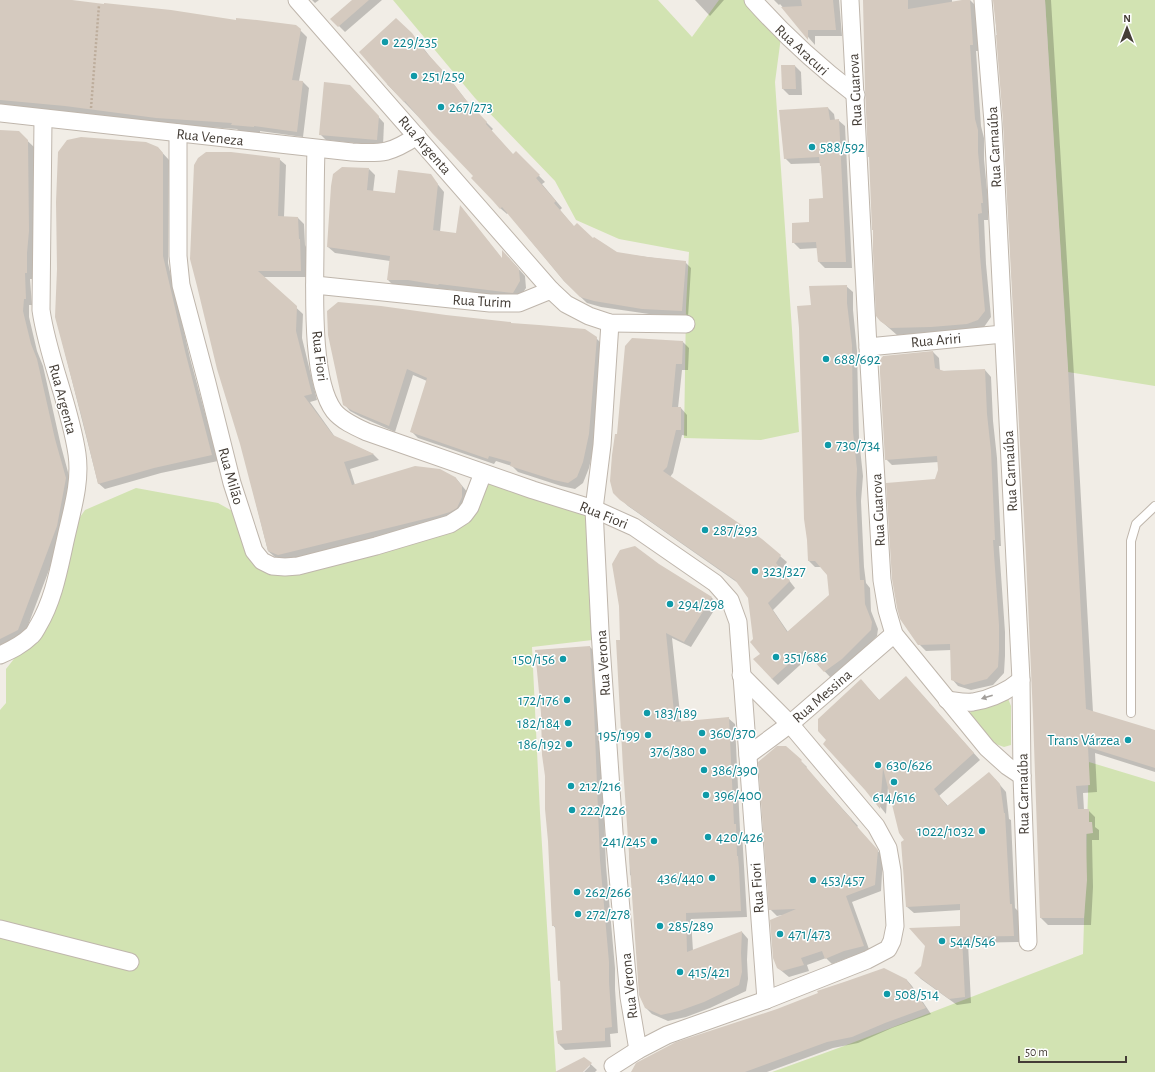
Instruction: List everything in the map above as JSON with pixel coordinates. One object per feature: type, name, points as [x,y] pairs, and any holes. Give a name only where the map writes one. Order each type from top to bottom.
[{"type":"street","name":"Rua Argenta","points":[[297,0],[551,290]]},
{"type":"street","name":"Rua Aracuri","points":[[753,0],[778,29],[825,72],[856,95]]},
{"type":"street","name":"Rua Guarova","points":[[850,0],[868,347],[882,580],[886,610],[894,634],[947,700],[987,748],[1007,766],[1022,776]]},
{"type":"street","name":"Rua Carnaúba","points":[[983,0],[993,122],[1021,680],[1022,776],[1028,942]]},
{"type":"street","name":"Rua Veneza","points":[[0,113],[316,148],[375,153],[386,152],[417,136]]},
{"type":"street","name":"Rua Argenta","points":[[0,654],[18,647],[32,636],[44,615],[55,585],[75,495],[78,474],[77,454],[70,421],[44,331],[41,310],[43,118]]},
{"type":"street","name":"Rua Milão","points":[[178,133],[178,256],[181,286],[232,483],[254,551],[262,561],[272,566],[298,566],[376,546],[450,524],[464,515],[470,507],[483,472]]},
{"type":"street","name":"Rua Fiori","points":[[316,148],[316,345],[328,400],[334,412],[345,421],[367,432],[594,509],[634,527],[714,583],[730,600],[738,622],[766,1000]]},
{"type":"street","name":"Rua Turim","points":[[315,284],[490,303],[519,303],[551,290]]},
{"type":"street","points":[[551,290],[566,304],[589,316],[610,323],[686,324]]},
{"type":"street","name":"Rua Verona","points":[[610,323],[602,445],[594,509],[600,630],[615,840],[629,997],[638,1050]]},
{"type":"street","name":"Rua Ariri","points":[[868,347],[1003,334]]},
{"type":"street","name":"Rua Messina","points":[[748,755],[790,724],[894,634]]},
{"type":"street","points":[[613,1066],[638,1050],[667,1035],[766,1000],[867,960],[888,949],[892,941],[895,926],[892,871],[888,848],[876,826],[790,724],[741,675]]},
{"type":"street","points":[[947,700],[972,702],[1012,688],[1021,680]]},
{"type":"street","points":[[0,929],[130,962]]},
{"type":"lane","points":[[1131,713],[1131,541],[1136,524],[1155,506]]},
{"type":"path","points":[[91,112],[100,5]]},
{"type":"green space","points":[[393,0],[658,0],[692,37],[719,0],[751,0],[781,37],[775,82],[799,432],[761,440],[684,438],[686,307],[689,252],[619,239],[576,220],[555,181],[475,98]]},
{"type":"green space","points":[[1045,0],[1155,0],[1155,386],[1068,372]]},
{"type":"green space","points":[[483,473],[594,509],[601,639],[532,647],[540,813],[556,1072],[0,1072],[0,710],[6,703],[6,669],[32,636],[66,537],[85,510],[136,488],[218,503],[243,517],[272,566],[450,524]]},
{"type":"green space","points":[[1007,696],[1011,706],[1011,745],[1004,747],[993,743],[969,714],[977,705]]},
{"type":"green space","points":[[1089,762],[1155,782],[1155,1072],[772,1072],[844,1046],[1083,954]]},
{"type":"building","points":[[0,0],[72,0],[171,10],[236,20],[236,18],[296,25],[301,29],[292,80],[303,81],[297,132],[254,126],[231,125],[232,123],[156,118],[65,106],[0,100]]},
{"type":"building","points":[[352,0],[369,0],[338,27],[330,19]]},
{"type":"building","points":[[801,0],[833,0],[836,30],[808,30],[808,40],[781,7],[802,6]]},
{"type":"building","points":[[863,0],[908,0],[908,9],[970,0],[973,45],[970,45],[983,203],[981,203],[982,213],[978,214],[985,311],[978,320],[967,324],[890,328],[876,316],[865,89]]},
{"type":"building","points":[[993,0],[1045,0],[1068,368],[1086,709],[1155,730],[1155,768],[1088,747],[1090,785],[1076,786],[1078,809],[1089,809],[1089,822],[1092,822],[1093,833],[1086,834],[1087,880],[1084,918],[1040,918],[1026,557],[1003,121]]},
{"type":"building","points":[[396,18],[412,33],[425,51],[513,154],[516,151],[540,175],[536,178],[556,201],[554,203],[574,226],[577,223],[593,238],[594,237],[617,252],[686,261],[682,311],[642,309],[594,301],[580,297],[564,281],[502,207],[500,209],[471,178],[473,176],[359,52]]},
{"type":"building","points":[[781,65],[795,65],[796,89],[782,89]]},
{"type":"building","points":[[324,82],[350,85],[379,116],[377,140],[319,135]]},
{"type":"building","points":[[828,107],[830,120],[839,119],[846,262],[818,262],[816,242],[792,243],[792,223],[809,222],[809,199],[823,198],[821,166],[819,157],[784,159],[779,110]]},
{"type":"building","points":[[0,130],[19,131],[28,140],[29,231],[27,273],[25,273],[26,299],[24,299],[23,311],[31,344],[37,359],[55,439],[66,478],[57,526],[18,630],[0,639]]},
{"type":"building","points":[[81,137],[146,142],[158,147],[163,153],[163,256],[185,351],[212,455],[154,468],[98,484],[55,317],[58,152],[67,140]]},
{"type":"building","points":[[206,152],[231,152],[280,158],[278,216],[298,217],[301,271],[258,271],[297,306],[296,331],[312,394],[304,396],[333,435],[374,454],[344,462],[352,485],[415,466],[440,469],[455,477],[462,486],[462,497],[457,508],[437,516],[278,555],[268,551],[240,444],[217,369],[190,259],[194,165],[198,158]]},
{"type":"building","points":[[342,167],[369,168],[367,190],[395,193],[398,170],[431,174],[438,184],[433,230],[456,233],[460,205],[502,258],[502,250],[519,269],[520,281],[513,293],[438,285],[408,280],[387,280],[390,256],[327,247],[333,174]]},
{"type":"building","points":[[847,285],[847,303],[852,345],[853,432],[857,469],[856,494],[860,580],[864,580],[865,604],[872,622],[871,630],[842,659],[824,672],[804,650],[772,679],[753,659],[760,654],[750,642],[753,639],[748,598],[735,580],[620,500],[613,493],[610,481],[612,455],[615,434],[617,434],[625,346],[632,338],[683,341],[682,364],[676,364],[672,407],[681,407],[681,430],[676,430],[667,467],[663,471],[762,539],[781,555],[776,563],[790,581],[768,603],[787,632],[829,595],[827,575],[815,561],[808,561],[804,519],[799,328],[797,306],[811,305],[809,286]]},
{"type":"building","points":[[338,302],[381,306],[511,323],[585,329],[597,337],[589,434],[583,462],[577,477],[568,483],[554,480],[510,466],[511,462],[489,456],[488,459],[410,432],[427,378],[407,369],[389,426],[353,411],[343,405],[328,335],[327,311]]},
{"type":"building","points":[[933,351],[935,368],[944,371],[985,369],[987,414],[991,451],[995,540],[993,540],[999,625],[998,667],[987,679],[964,685],[951,680],[950,644],[918,645],[900,619],[892,579],[886,483],[935,479],[938,470],[937,456],[885,460],[880,360],[883,356]]},
{"type":"building","points":[[635,546],[659,564],[712,597],[684,642],[666,633],[675,722],[729,717],[734,824],[736,824],[739,868],[741,911],[686,913],[687,952],[742,931],[742,972],[739,985],[704,1002],[679,1011],[661,1015],[645,1008],[639,995],[623,768],[616,640],[620,640],[619,606],[612,564],[620,550]]},
{"type":"building","points":[[590,646],[600,860],[609,962],[612,1027],[605,1028],[605,1041],[558,1044],[556,1031],[562,1030],[560,980],[558,981],[555,926],[552,926],[545,809],[545,776],[542,755],[541,713],[535,650]]},
{"type":"building","points":[[906,676],[974,753],[934,789],[947,806],[989,772],[1000,784],[1005,813],[1010,904],[1012,904],[1014,936],[962,937],[965,997],[949,999],[914,973],[921,966],[925,946],[909,928],[960,926],[960,904],[906,907],[901,842],[904,840],[899,833],[883,768],[880,809],[865,790],[823,744],[826,740],[818,731],[818,719],[861,679],[879,700]]},
{"type":"building","points":[[777,746],[786,746],[802,760],[801,761],[878,850],[875,885],[846,896],[864,946],[844,951],[825,959],[822,951],[801,958],[804,965],[782,971],[777,968],[773,958],[770,920],[796,909],[769,910],[758,762]]},
{"type":"building","points":[[884,968],[906,979],[926,1008],[852,1037],[827,1042],[745,1072],[631,1072],[636,1063],[676,1042],[777,1009],[818,993],[817,991]]},
{"type":"building","points":[[584,1057],[592,1063],[583,1072],[555,1072]]},
{"type":"place","name":"229/235","points":[[385,42]]},
{"type":"place","name":"251/259","points":[[414,76]]},
{"type":"place","name":"267/273","points":[[441,107]]},
{"type":"place","name":"588/592","points":[[812,147]]},
{"type":"place","name":"688/692","points":[[826,359]]},
{"type":"place","name":"730/734","points":[[828,445]]},
{"type":"place","name":"287/293","points":[[705,530]]},
{"type":"place","name":"323/327","points":[[755,571]]},
{"type":"place","name":"294/298","points":[[670,604]]},
{"type":"place","name":"351/686","points":[[776,657]]},
{"type":"place","name":"150/156","points":[[563,659]]},
{"type":"place","name":"172/176","points":[[567,700]]},
{"type":"place","name":"183/189","points":[[647,713]]},
{"type":"place","name":"182/184","points":[[568,723]]},
{"type":"place","name":"360/370","points":[[702,733]]},
{"type":"place","name":"195/199","points":[[648,735]]},
{"type":"place","name":"Trans Várzea","points":[[1128,740]]},
{"type":"place","name":"186/192","points":[[569,744]]},
{"type":"place","name":"376/380","points":[[703,751]]},
{"type":"place","name":"630/626","points":[[878,765]]},
{"type":"place","name":"386/390","points":[[704,770]]},
{"type":"place","name":"614/616","points":[[894,782]]},
{"type":"place","name":"212/216","points":[[571,786]]},
{"type":"place","name":"396/400","points":[[706,795]]},
{"type":"place","name":"222/226","points":[[572,810]]},
{"type":"place","name":"1022/1032","points":[[982,831]]},
{"type":"place","name":"420/426","points":[[708,837]]},
{"type":"place","name":"241/245","points":[[654,841]]},
{"type":"place","name":"436/440","points":[[712,878]]},
{"type":"place","name":"453/457","points":[[813,880]]},
{"type":"place","name":"262/266","points":[[577,892]]},
{"type":"place","name":"272/278","points":[[578,914]]},
{"type":"place","name":"285/289","points":[[660,926]]},
{"type":"place","name":"471/473","points":[[780,934]]},
{"type":"place","name":"544/546","points":[[942,941]]},
{"type":"place","name":"415/421","points":[[680,972]]},
{"type":"place","name":"508/514","points":[[887,994]]}]
